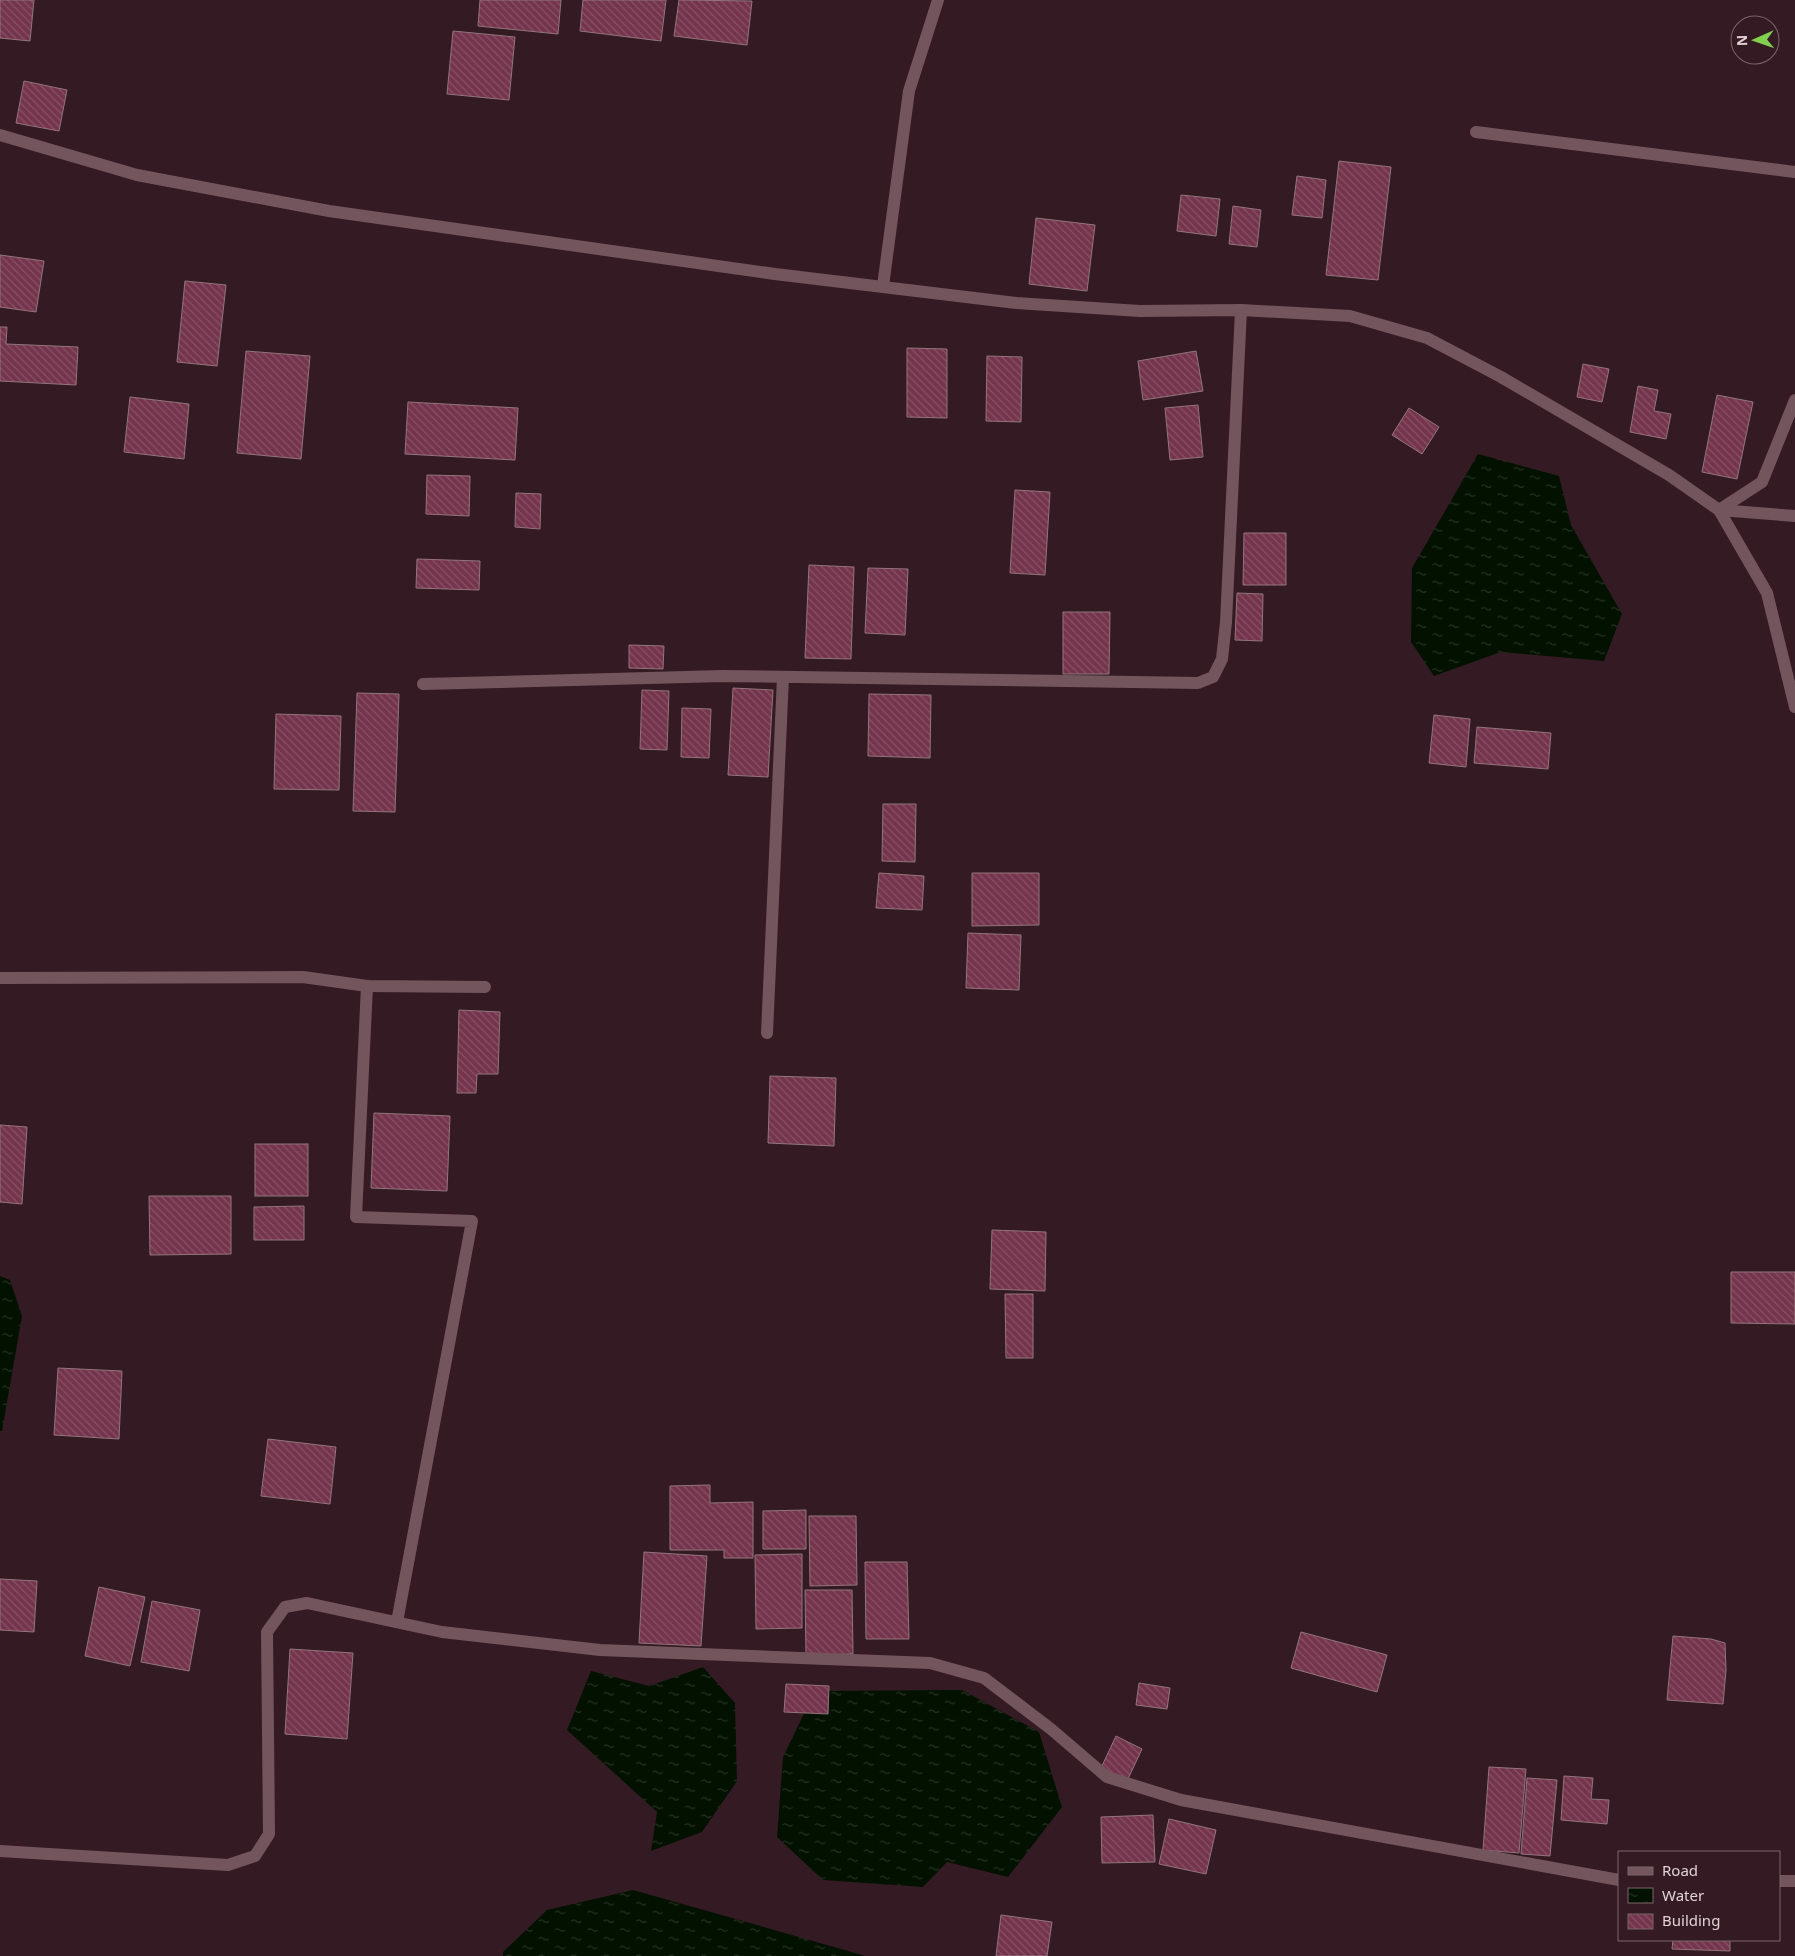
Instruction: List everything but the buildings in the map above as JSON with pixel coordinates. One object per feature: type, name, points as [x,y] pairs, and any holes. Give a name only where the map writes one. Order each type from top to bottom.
[{"type":"street","points":[[883,286],[909,91],[938,0]]},
{"type":"street","points":[[1476,132],[1795,172]]},
{"type":"street","points":[[0,135],[137,175],[329,211],[775,274],[1016,303],[1140,311],[1241,310],[1350,316],[1427,338],[1501,377],[1670,475],[1719,510],[1767,592],[1795,707]]},
{"type":"street","points":[[423,684],[723,676],[1198,683],[1213,677],[1222,659],[1226,622],[1241,310]]},
{"type":"street","points":[[1719,510],[1762,482],[1795,400]]},
{"type":"street","points":[[1719,510],[1795,516]]},
{"type":"street","points":[[767,1033],[783,677]]},
{"type":"street","points":[[0,978],[302,977],[367,986],[485,987]]},
{"type":"street","points":[[367,986],[356,1217],[472,1221],[397,1622]]},
{"type":"street","points":[[0,1851],[228,1865],[255,1856],[269,1834],[267,1632],[285,1607],[307,1603],[442,1632],[600,1650],[930,1663],[984,1678],[1051,1729],[1107,1777],[1181,1800],[1618,1880]]},
{"type":"street","points":[[1780,1881],[1795,1881]]},
{"type":"water","points":[[1478,454],[1559,476],[1571,525],[1622,614],[1604,661],[1501,652],[1434,676],[1411,642],[1412,568]]},
{"type":"water","points":[[0,1276],[10,1280],[22,1316],[2,1431],[0,1431]]},
{"type":"water","points":[[703,1667],[735,1703],[737,1781],[702,1832],[651,1851],[657,1812],[567,1730],[591,1671],[649,1686]]},
{"type":"water","points":[[962,1690],[1039,1732],[1062,1807],[1008,1877],[947,1862],[923,1887],[823,1880],[777,1837],[783,1757],[815,1691]]},
{"type":"water","points":[[633,1890],[866,1956],[503,1956],[503,1952],[547,1910]]}]
